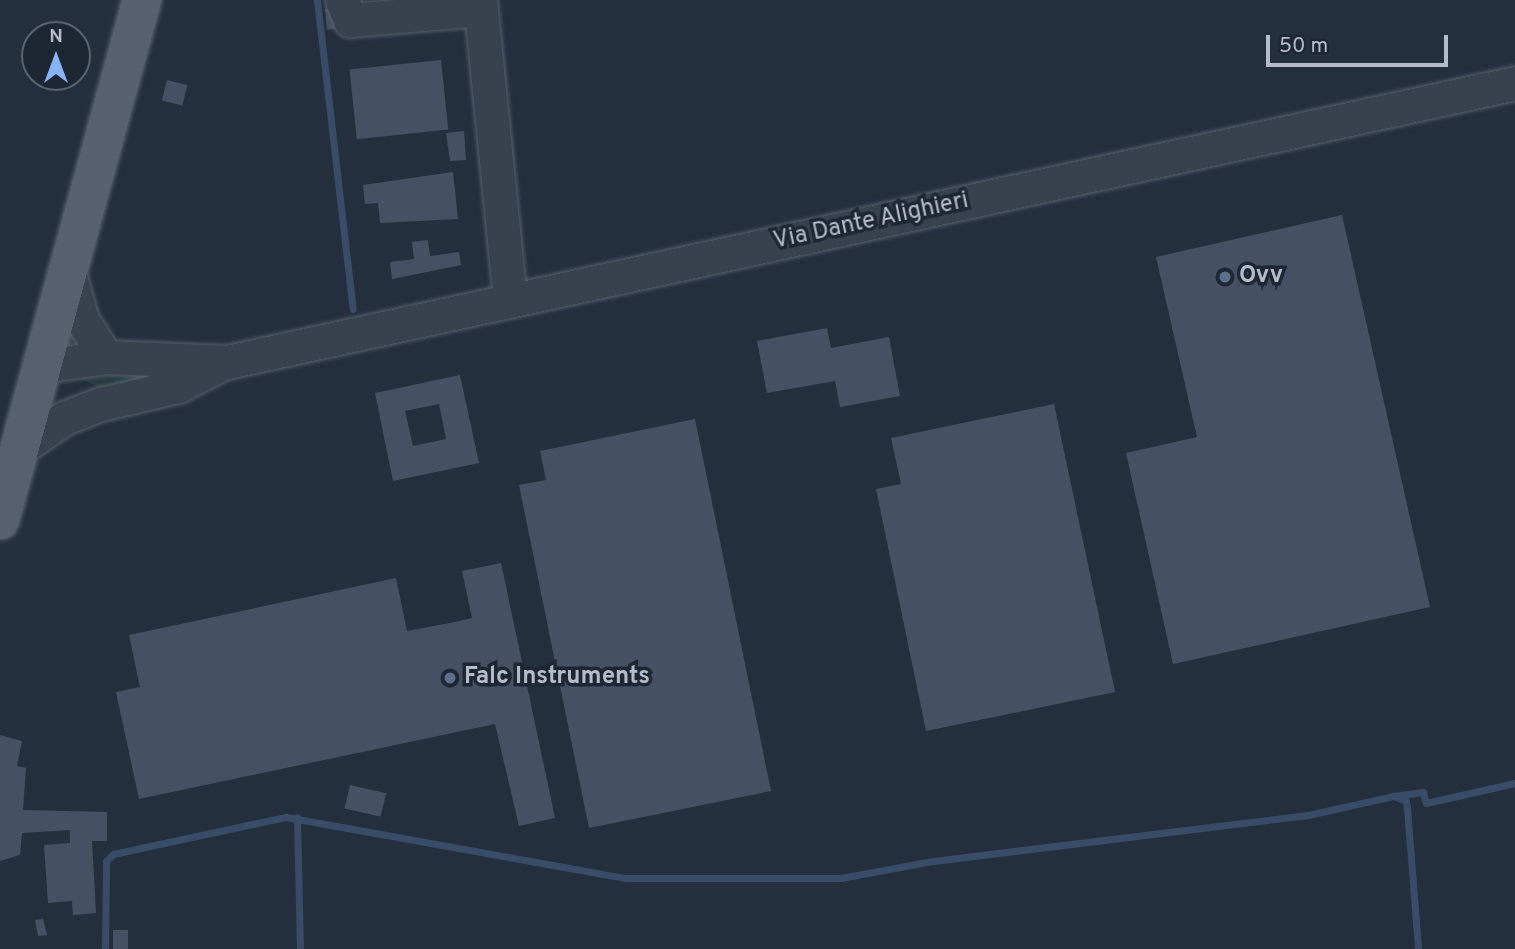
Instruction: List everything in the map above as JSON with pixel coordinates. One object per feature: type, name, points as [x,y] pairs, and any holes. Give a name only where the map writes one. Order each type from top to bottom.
[{"type":"main road","points":[[0,520],[70,276],[142,0]]},
{"type":"street","points":[[342,0],[350,20],[481,4],[510,300]]},
{"type":"street","name":"Via Dante Alighieri","points":[[21,448],[64,418],[101,404],[177,386],[226,362],[1515,83]]},
{"type":"street","points":[[70,276],[82,320],[106,357]]},
{"type":"street","name":"Via Dante Alighieri","points":[[43,366],[106,357],[226,362]]},
{"type":"street","points":[[43,366],[101,404]]},
{"type":"green space","points":[[211,363],[100,388],[78,377],[80,371]]},
{"type":"building","points":[[334,8],[336,29],[327,30],[325,9]]},
{"type":"building","points":[[441,60],[448,130],[357,139],[350,70]]},
{"type":"building","points":[[167,80],[187,85],[182,105],[162,100]]},
{"type":"building","points":[[464,131],[466,160],[450,161],[446,133]]},
{"type":"building","points":[[453,172],[458,219],[380,223],[378,203],[365,204],[363,185]]},
{"type":"building","points":[[1342,215],[1430,607],[1173,664],[1126,453],[1197,437],[1156,257]]},
{"type":"building","points":[[428,240],[430,256],[459,252],[461,265],[392,279],[390,262],[414,259],[412,242]]},
{"type":"building","points":[[827,328],[831,348],[889,337],[900,396],[840,407],[835,381],[767,393],[757,341]]},
{"type":"building","points":[[460,375],[479,463],[393,481],[375,393]],"holes":[[[439,404],[446,439],[413,446],[405,411]]]},
{"type":"building","points":[[1054,404],[1115,692],[926,731],[876,489],[901,484],[891,438]]},
{"type":"building","points":[[695,419],[771,791],[589,828],[519,485],[546,480],[540,451]]},
{"type":"building","points":[[501,563],[555,818],[519,826],[495,724],[139,799],[116,692],[140,687],[129,635],[396,578],[407,631],[455,622],[472,618],[462,571]]},
{"type":"building","points":[[0,735],[22,741],[17,766],[26,768],[23,810],[107,812],[107,841],[92,841],[96,913],[73,915],[72,901],[48,903],[44,845],[70,843],[70,830],[22,833],[20,855],[0,861]]},
{"type":"building","points":[[350,785],[386,793],[381,817],[345,808]]},
{"type":"building","points":[[43,919],[47,935],[38,936],[35,920]]},
{"type":"building","points":[[113,930],[128,930],[128,949],[113,949]]},
{"type":"waterway","points":[[317,0],[353,309]]},
{"type":"waterway","points":[[1394,796],[1423,792],[1426,803],[1515,783]]},
{"type":"waterway","points":[[105,949],[106,861],[113,854],[286,817],[626,878],[841,878],[933,861],[1308,815],[1394,796],[1406,801],[1418,949]]},
{"type":"waterway","points":[[297,817],[300,949]]},
{"type":"place","name":"Ovv","points":[[1225,277]]},
{"type":"place","name":"Falc Instruments","points":[[450,678]]}]
